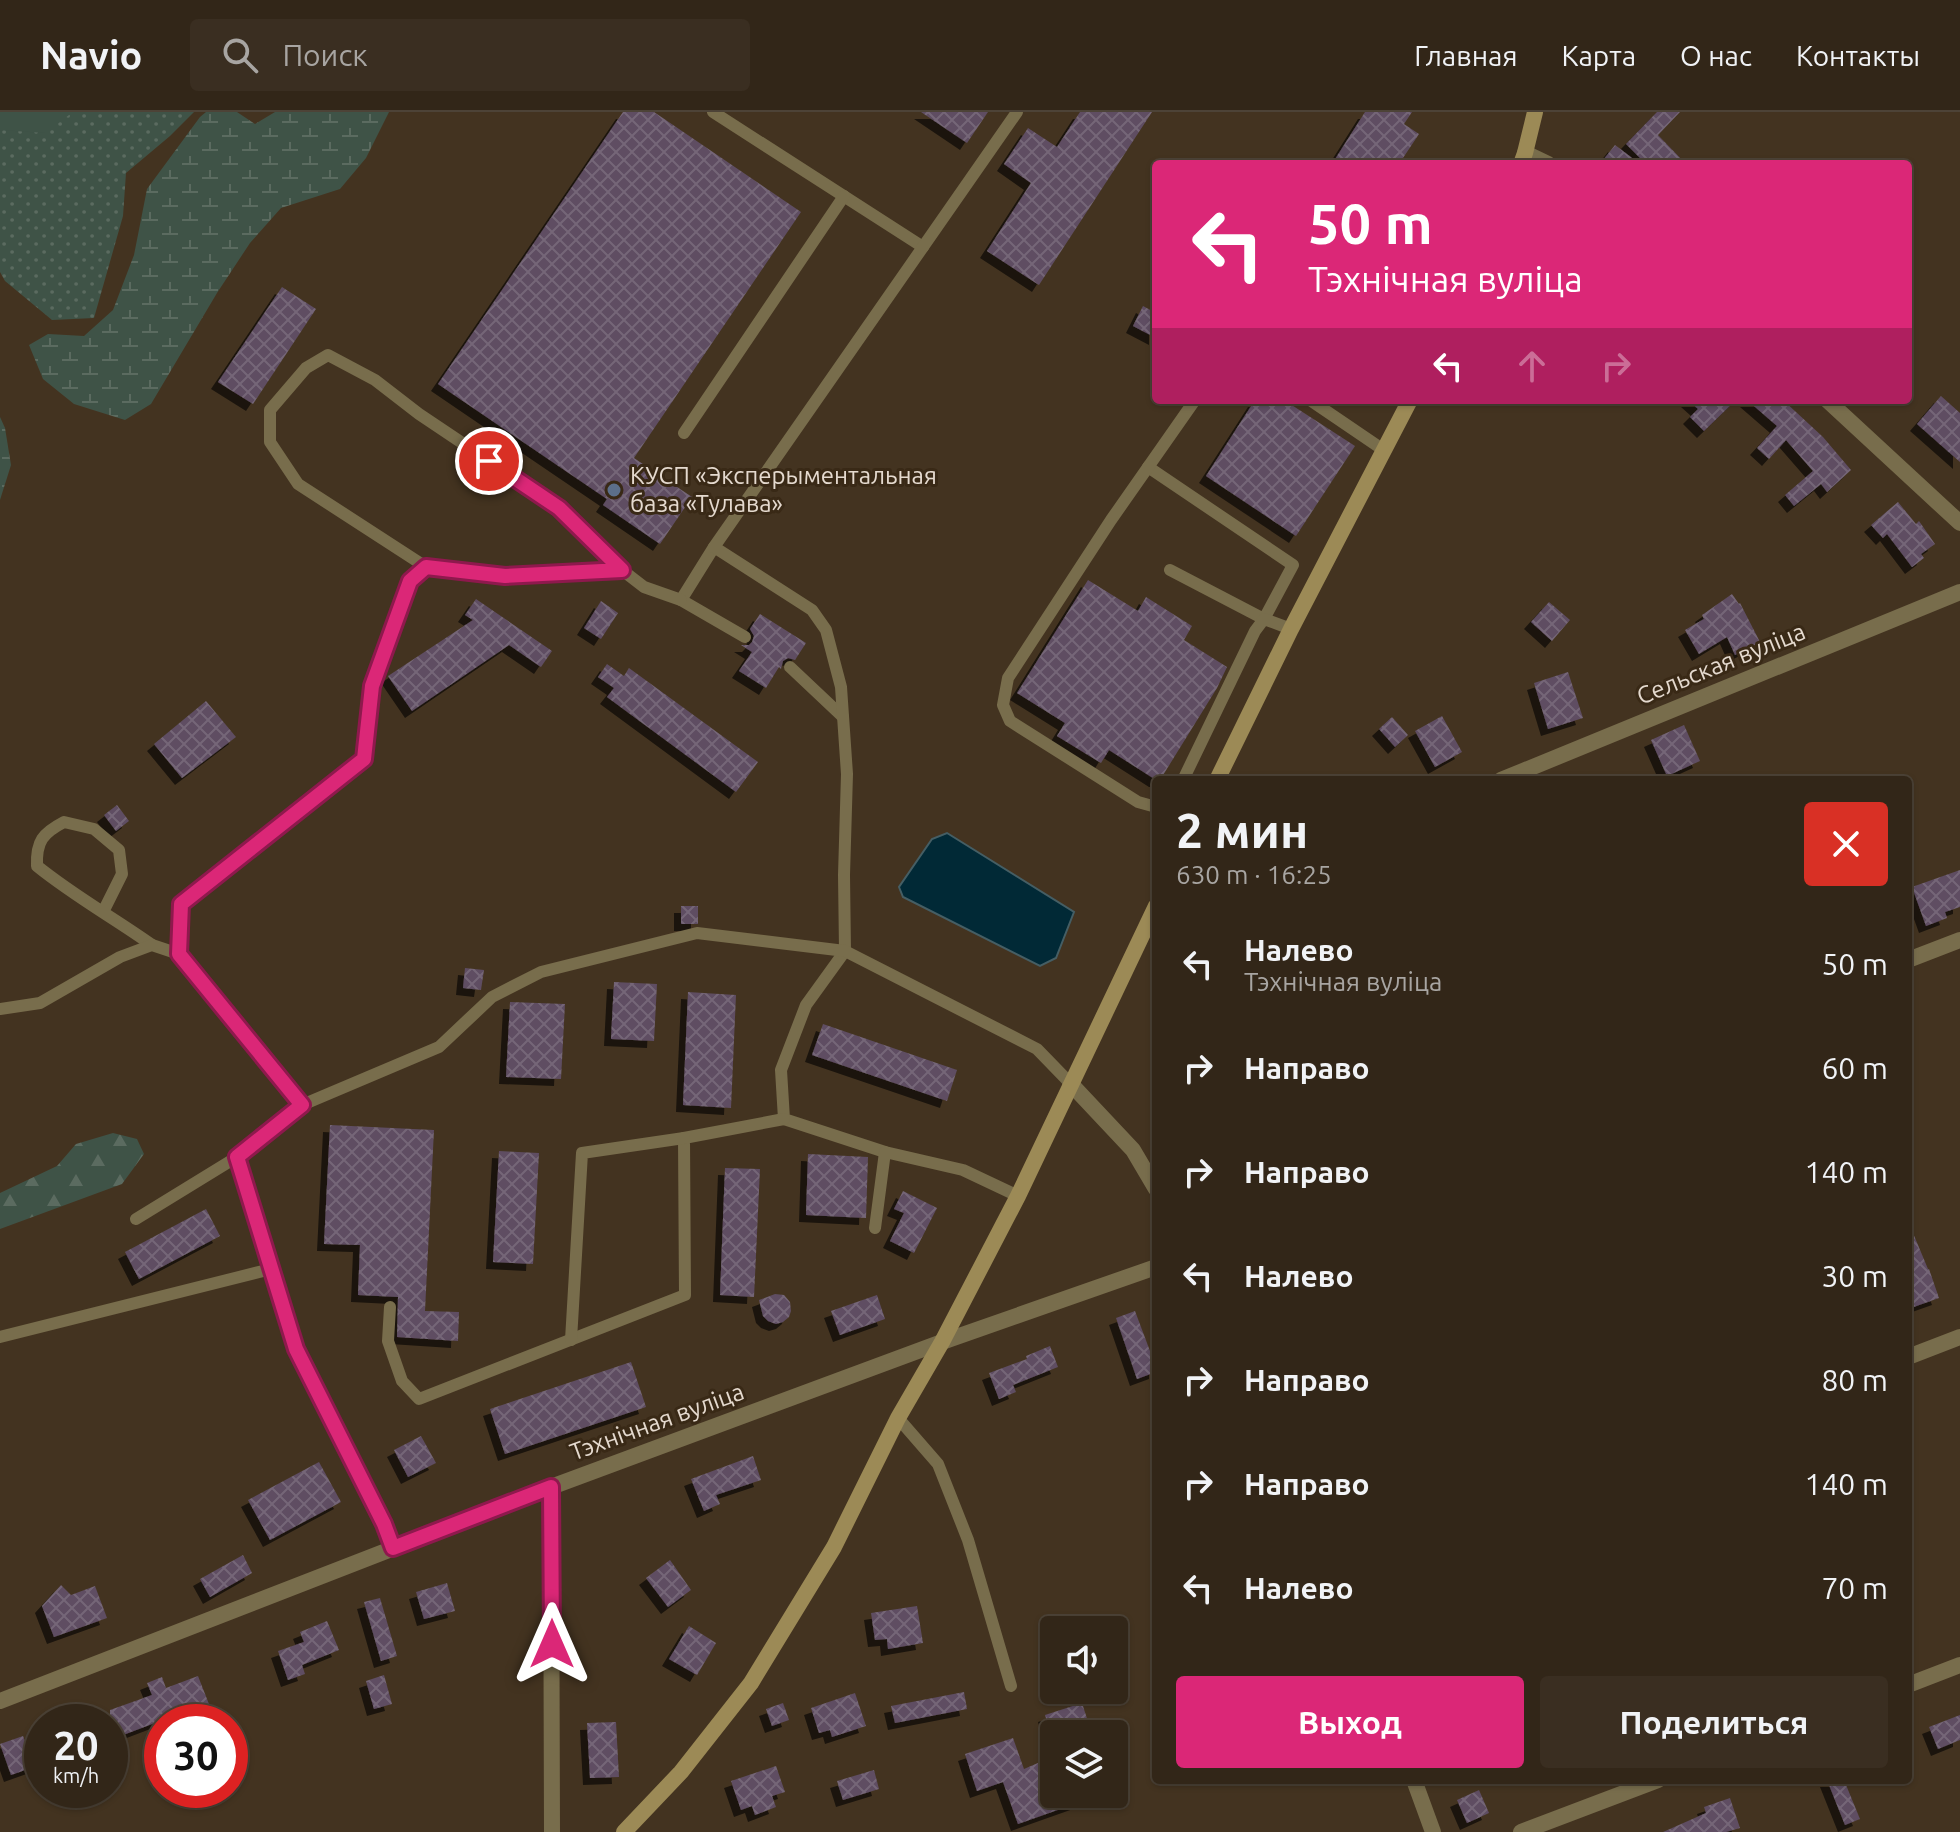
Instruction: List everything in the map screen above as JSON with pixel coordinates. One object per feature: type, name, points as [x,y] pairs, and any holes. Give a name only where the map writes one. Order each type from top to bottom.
[{"type":"street","points":[[1523,158],[1535,112]]},
{"type":"street","points":[[1219,776],[1408,404]]},
{"type":"street","points":[[1831,404],[1960,523]]},
{"type":"street","name":"Сельская вуліца","points":[[1511,776],[1960,592]]},
{"type":"street","points":[[624,1832],[681,1772],[751,1683],[834,1547],[898,1418],[942,1342],[1018,1196],[1070,1083],[1151,923]]},
{"type":"street","points":[[1912,958],[1960,940]]},
{"type":"street","points":[[1070,1083],[1133,1150],[1152,1182]]},
{"type":"street","name":"Тэхнічная вуліца","points":[[0,1701],[551,1487],[942,1342],[1152,1268]]},
{"type":"street","points":[[1912,1355],[1960,1337]]},
{"type":"street","points":[[551,1487],[552,1832]]},
{"type":"street","points":[[1912,1683],[1960,1665]]},
{"type":"street","points":[[1415,1784],[1433,1832]]},
{"type":"street","points":[[1521,1832],[1647,1784]]},
{"type":"lane","points":[[713,112],[923,247]]},
{"type":"lane","points":[[681,600],[714,547],[1017,112]]},
{"type":"lane","points":[[684,433],[844,196]]},
{"type":"lane","points":[[622,570],[505,576],[426,567],[298,484],[270,442],[270,410],[306,368],[328,355],[375,380],[419,414],[559,508],[622,570],[644,587],[681,600],[745,637]]},
{"type":"lane","points":[[1152,806],[1138,802],[1010,721],[1003,705],[1008,678],[1111,520],[1192,404]]},
{"type":"lane","points":[[1316,404],[1385,451]]},
{"type":"lane","points":[[1148,467],[1293,565],[1255,631],[1185,776]]},
{"type":"lane","points":[[714,547],[812,610],[826,630],[841,687],[847,774],[845,951],[806,1005],[781,1070],[784,1119]]},
{"type":"lane","points":[[179,954],[181,904],[364,759],[372,686],[410,581],[426,567]]},
{"type":"lane","points":[[1170,570],[1264,619],[1291,629]]},
{"type":"lane","points":[[790,667],[843,717]]},
{"type":"lane","points":[[103,912],[122,874],[119,850],[94,829],[64,822],[47,830],[37,849],[37,866],[65,889],[152,945],[179,954],[302,1105]]},
{"type":"lane","points":[[136,1219],[237,1157],[302,1105],[439,1047],[492,997],[541,972],[697,933],[845,951],[1037,1049],[1070,1083]]},
{"type":"lane","points":[[0,1009],[40,1003],[120,957],[152,945]]},
{"type":"lane","points":[[571,1340],[582,1153],[784,1119],[885,1152],[963,1170],[1018,1196]]},
{"type":"lane","points":[[390,1307],[388,1341],[402,1381],[419,1399],[685,1295],[684,1138]]},
{"type":"lane","points":[[875,1228],[885,1152]]},
{"type":"lane","points":[[237,1157],[296,1349],[384,1524],[393,1548]]},
{"type":"lane","points":[[0,1337],[271,1269]]},
{"type":"lane","points":[[898,1418],[938,1464],[968,1540],[1011,1686]]},
{"type":"green space","points":[[0,112],[73,112],[45,133],[0,130]]},
{"type":"green space","points":[[34,112],[194,112],[126,173],[123,216],[94,318],[52,320],[5,281],[0,272],[0,122]]},
{"type":"green space","points":[[206,112],[237,112],[255,124],[275,112],[389,112],[366,158],[340,189],[281,208],[250,243],[151,404],[125,420],[74,404],[43,379],[29,345],[48,334],[84,336],[113,310],[134,255],[147,189]]},
{"type":"green space","points":[[0,417],[5,428],[11,465],[0,500]]},
{"type":"green space","points":[[113,1133],[137,1139],[144,1154],[122,1184],[0,1229],[0,1193],[57,1166],[76,1144]]},
{"type":"water","points":[[947,833],[1074,912],[1056,958],[1040,966],[903,897],[899,887],[932,839]]},
{"type":"building","points":[[623,112],[654,112],[801,212],[634,458],[692,497],[660,544],[603,505],[607,499],[438,384]]},
{"type":"building","points":[[921,112],[988,112],[967,143]]},
{"type":"building","points":[[1080,112],[1152,112],[1039,285],[987,251],[1031,183],[1004,164],[1028,128],[1057,147]]},
{"type":"building","points":[[1365,112],[1412,112],[1404,124],[1419,134],[1402,160],[1335,160]]},
{"type":"building","points":[[1657,112],[1680,112],[1658,135],[1682,160],[1642,160],[1626,144]]},
{"type":"building","points":[[1615,145],[1635,160],[1603,160]]},
{"type":"building","points":[[282,287],[316,309],[253,404],[218,382]]},
{"type":"building","points":[[1143,306],[1152,311],[1152,336],[1133,326]]},
{"type":"building","points":[[1941,396],[1960,413],[1960,462],[1917,424]]},
{"type":"building","points":[[1252,404],[1290,404],[1355,446],[1296,536],[1206,476]]},
{"type":"building","points":[[1692,404],[1732,404],[1704,431],[1690,417],[1698,409]]},
{"type":"building","points":[[1752,404],[1787,404],[1823,437],[1851,470],[1827,492],[1821,484],[1794,506],[1785,495],[1813,471],[1786,440],[1769,459],[1757,448],[1777,426]]},
{"type":"building","points":[[1898,502],[1916,524],[1919,521],[1935,544],[1921,554],[1924,558],[1912,567],[1887,534],[1883,538],[1871,525]]},
{"type":"building","points":[[1088,580],[1138,611],[1146,597],[1192,626],[1184,640],[1227,667],[1162,776],[1152,777],[1109,750],[1101,763],[1057,736],[1065,723],[1017,693]]},
{"type":"building","points":[[1732,594],[1760,642],[1735,655],[1727,637],[1699,654],[1685,630],[1704,619],[1702,615]]},
{"type":"building","points":[[476,599],[552,651],[541,667],[509,645],[412,711],[388,676],[473,620],[465,615]]},
{"type":"building","points":[[601,601],[618,613],[601,639],[584,628]]},
{"type":"building","points":[[1549,602],[1570,620],[1552,641],[1531,622]]},
{"type":"building","points":[[760,614],[806,643],[795,660],[788,658],[783,661],[781,669],[779,667],[766,688],[739,671],[752,652],[741,645],[752,642],[754,636],[750,629]]},
{"type":"building","points":[[607,664],[624,676],[629,668],[758,762],[736,792],[607,697],[614,688],[598,677]]},
{"type":"building","points":[[1568,672],[1583,718],[1548,729],[1534,683]]},
{"type":"building","points":[[206,701],[236,737],[182,778],[154,744]]},
{"type":"building","points":[[1442,716],[1462,752],[1435,767],[1415,731]]},
{"type":"building","points":[[1392,717],[1408,735],[1395,747],[1379,729]]},
{"type":"building","points":[[1684,725],[1700,761],[1667,776],[1651,740]]},
{"type":"building","points":[[117,805],[129,821],[116,831],[104,815]]},
{"type":"building","points":[[1960,870],[1960,907],[1945,912],[1947,918],[1926,926],[1912,887]]},
{"type":"building","points":[[681,906],[698,906],[698,924],[681,924]]},
{"type":"building","points":[[465,968],[484,970],[481,990],[463,988]]},
{"type":"building","points":[[614,982],[657,984],[654,1041],[611,1039]]},
{"type":"building","points":[[688,992],[736,995],[731,1108],[683,1105]]},
{"type":"building","points":[[510,1002],[565,1004],[561,1079],[506,1077]]},
{"type":"building","points":[[823,1024],[957,1070],[947,1101],[812,1055]]},
{"type":"building","points":[[330,1125],[434,1130],[425,1311],[459,1312],[458,1341],[397,1337],[398,1297],[358,1295],[360,1245],[324,1244]]},
{"type":"building","points":[[499,1151],[539,1153],[533,1264],[493,1262]]},
{"type":"building","points":[[808,1154],[868,1157],[866,1218],[806,1215]]},
{"type":"building","points":[[725,1168],[760,1169],[754,1297],[720,1295]]},
{"type":"building","points":[[903,1191],[937,1208],[914,1253],[890,1241],[904,1213],[894,1209]]},
{"type":"building","points":[[206,1209],[220,1236],[139,1279],[125,1252]]},
{"type":"building","points":[[1912,1231],[1929,1269],[1939,1298],[1912,1308]]},
{"type":"building","points":[[775,1294],[784,1295],[790,1302],[791,1311],[789,1317],[776,1324],[763,1316],[759,1300]]},
{"type":"building","points":[[877,1295],[885,1319],[840,1335],[831,1311]]},
{"type":"building","points":[[1135,1311],[1152,1356],[1152,1373],[1137,1379],[1116,1318]]},
{"type":"building","points":[[1050,1346],[1058,1367],[1013,1385],[1016,1392],[999,1399],[989,1373],[1027,1359],[1026,1356]]},
{"type":"building","points":[[631,1362],[646,1407],[505,1454],[490,1409]]},
{"type":"building","points":[[421,1436],[436,1463],[408,1477],[394,1450]]},
{"type":"building","points":[[753,1456],[761,1480],[716,1495],[720,1504],[704,1511],[691,1479]]},
{"type":"building","points":[[319,1462],[341,1502],[270,1540],[248,1500]]},
{"type":"building","points":[[243,1555],[252,1573],[210,1597],[200,1579]]},
{"type":"building","points":[[670,1560],[691,1590],[668,1607],[646,1578]]},
{"type":"building","points":[[447,1583],[455,1611],[424,1619],[416,1592]]},
{"type":"building","points":[[61,1585],[71,1595],[95,1586],[107,1618],[54,1637],[42,1606]]},
{"type":"building","points":[[380,1598],[397,1656],[381,1661],[364,1602]]},
{"type":"building","points":[[917,1606],[923,1643],[888,1649],[887,1639],[875,1640],[871,1613]]},
{"type":"building","points":[[327,1621],[339,1650],[302,1665],[305,1674],[288,1680],[278,1651],[304,1642],[300,1632]]},
{"type":"building","points":[[689,1626],[716,1643],[697,1675],[669,1659]]},
{"type":"building","points":[[384,1675],[392,1704],[374,1709],[366,1681]]},
{"type":"building","points":[[198,1676],[209,1704],[144,1704],[144,1727],[128,1733],[127,1704],[152,1695],[147,1683],[162,1677],[166,1688]]},
{"type":"building","points":[[964,1692],[967,1709],[895,1723],[891,1706]]},
{"type":"building","points":[[855,1693],[866,1726],[832,1737],[830,1730],[819,1733],[811,1708]]},
{"type":"building","points":[[783,1703],[789,1720],[772,1726],[766,1709]]},
{"type":"building","points":[[1082,1704],[1087,1720],[1047,1720],[1045,1715]]},
{"type":"building","points":[[1960,1715],[1960,1740],[1938,1749],[1929,1727]]},
{"type":"building","points":[[616,1722],[619,1777],[590,1778],[587,1723]]},
{"type":"building","points":[[23,1736],[24,1770],[11,1775],[0,1744]]},
{"type":"building","points":[[1013,1738],[1024,1769],[1040,1762],[1040,1808],[1063,1808],[1018,1824],[1003,1782],[977,1791],[965,1754]]},
{"type":"building","points":[[776,1766],[785,1792],[772,1796],[776,1807],[755,1815],[752,1806],[741,1810],[731,1781]]},
{"type":"building","points":[[874,1770],[879,1789],[843,1800],[837,1781]]},
{"type":"building","points":[[1829,1784],[1846,1784],[1860,1819],[1845,1825]]},
{"type":"building","points":[[1479,1790],[1489,1813],[1467,1823],[1457,1800]]},
{"type":"building","points":[[1730,1798],[1740,1828],[1726,1832],[1663,1832],[1706,1813],[1704,1807]]},
{"type":"place","name":"КУСП «Эксперыментальная база «Тулава»","points":[[614,490]]},
{"type":"route","points":[[489,461],[559,508],[622,570],[505,576],[426,567],[410,581],[372,686],[364,759],[181,904],[179,954],[302,1105],[237,1157],[296,1349],[384,1524],[393,1548],[551,1487],[552,1644]]}]
